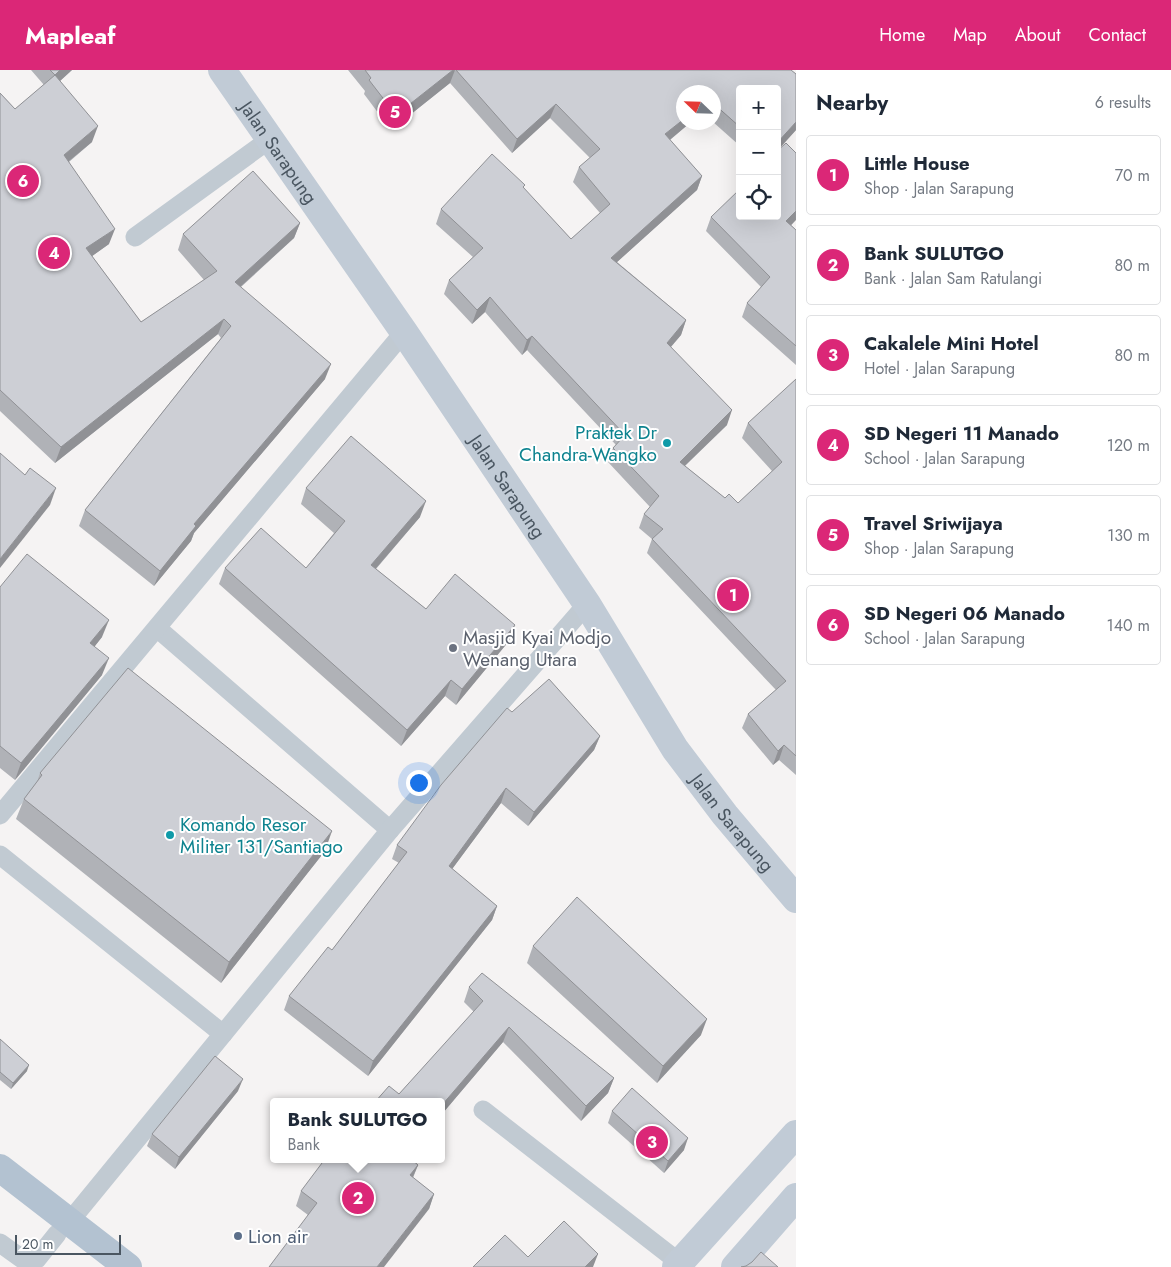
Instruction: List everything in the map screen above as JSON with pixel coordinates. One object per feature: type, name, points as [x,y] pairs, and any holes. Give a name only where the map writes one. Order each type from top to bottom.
[{"type":"main road","points":[[0,1168],[98,1267]]},
{"type":"main road","points":[[0,1190],[65,1232],[128,1267]]},
{"type":"street","name":"Jalan Sarapung","points":[[222,70],[404,332],[587,604],[675,749],[725,815],[796,899]]},
{"type":"street","points":[[678,1265],[796,1134]]},
{"type":"street","points":[[735,1267],[796,1197]]},
{"type":"lane","points":[[135,237],[270,139]]},
{"type":"lane","points":[[0,815],[404,332]]},
{"type":"lane","points":[[0,1243],[25,1261],[37,1259],[65,1232],[223,1034],[390,830],[587,604]]},
{"type":"lane","points":[[157,628],[390,830]]},
{"type":"lane","points":[[0,855],[223,1034]]},
{"type":"lane","points":[[483,1110],[678,1265]]},
{"type":"lane","points":[[46,1267],[65,1232]]},
{"type":"building","points":[[50,70],[60,70],[55,75]]},
{"type":"building","points":[[365,70],[453,70],[396,115],[369,80],[371,78]]},
{"type":"building","points":[[456,70],[791,70],[796,74],[796,122],[781,139],[781,85],[736,85],[736,123],[721,110],[721,85],[676,85],[676,125],[665,134],[702,176],[611,258],[686,320],[667,343],[732,410],[680,462],[725,498],[729,494],[738,503],[782,462],[748,423],[796,379],[796,756],[784,745],[778,751],[748,714],[786,681],[652,539],[663,529],[644,514],[659,496],[613,448],[625,435],[532,336],[527,340],[490,297],[477,310],[449,280],[483,248],[441,209],[492,154],[525,185],[523,187],[571,239],[610,204],[579,167],[600,149],[556,104],[517,139]]},
{"type":"building","points":[[55,75],[98,126],[64,155],[115,229],[86,248],[141,322],[217,271],[183,234],[253,171],[300,223],[235,282],[331,364],[194,524],[196,526],[160,571],[85,510],[231,326],[224,319],[61,447],[0,390],[0,93],[15,109]]},
{"type":"building","points":[[786,143],[796,153],[796,211],[786,221],[796,230],[796,346],[747,303],[770,277],[711,217],[736,193],[736,220],[781,220],[781,147]]},
{"type":"building","points":[[351,436],[426,501],[371,565],[426,609],[455,574],[515,625],[462,689],[451,680],[407,730],[225,568],[261,528],[306,568],[345,521],[306,488]]},
{"type":"building","points":[[0,453],[25,475],[30,468],[56,488],[0,559]]},
{"type":"building","points":[[27,554],[109,620],[90,643],[109,658],[21,763],[0,746],[0,587]]},
{"type":"building","name":"Komando Resor Militer 131/Santiago","points":[[128,668],[332,831],[229,962],[24,799],[42,775],[40,773]]},
{"type":"building","points":[[549,679],[600,736],[534,812],[506,788],[449,866],[497,906],[373,1061],[289,996],[328,947],[332,950],[407,852],[397,845],[441,785],[507,708],[512,712]]},
{"type":"building","points":[[577,897],[707,1019],[663,1066],[533,946]]},
{"type":"building","points":[[482,973],[614,1078],[586,1106],[509,1027],[445,1102],[445,1098],[378,1098],[389,1086],[399,1094],[483,1001],[469,987]]},
{"type":"building","points":[[0,1039],[29,1065],[13,1083],[0,1072]]},
{"type":"building","points":[[215,1056],[243,1079],[179,1157],[152,1134]]},
{"type":"building","points":[[632,1088],[688,1138],[668,1161],[612,1111]]},
{"type":"building","points":[[322,1163],[416,1163],[418,1165],[410,1175],[434,1194],[377,1267],[269,1267],[317,1203],[301,1191]]},
{"type":"building","points":[[564,1221],[598,1254],[585,1267],[473,1267],[505,1235],[528,1257]]},
{"type":"building","points":[[761,1252],[778,1267],[741,1267],[752,1262]]},
{"type":"place","name":"Travel Sriwijaya","points":[[395,112]]},
{"type":"place","name":"SD Negeri 06 Manado","points":[[23,181]]},
{"type":"place","name":"SD Negeri 11 Manado","points":[[54,253]]},
{"type":"place","name":"Praktek Dr Chandra-Wangko","points":[[667,443]]},
{"type":"place","name":"Little House","points":[[733,595]]},
{"type":"place","name":"Masjid Kyai Modjo Wenang Utara","points":[[453,648]]},
{"type":"place","name":"Komando Resor Militer 131/Santiago","points":[[170,835]]},
{"type":"place","name":"Cakalele Mini Hotel","points":[[652,1142]]},
{"type":"place","name":"Bank SULUTGO","points":[[358,1198]]},
{"type":"place","name":"Lion air","points":[[238,1236]]}]
